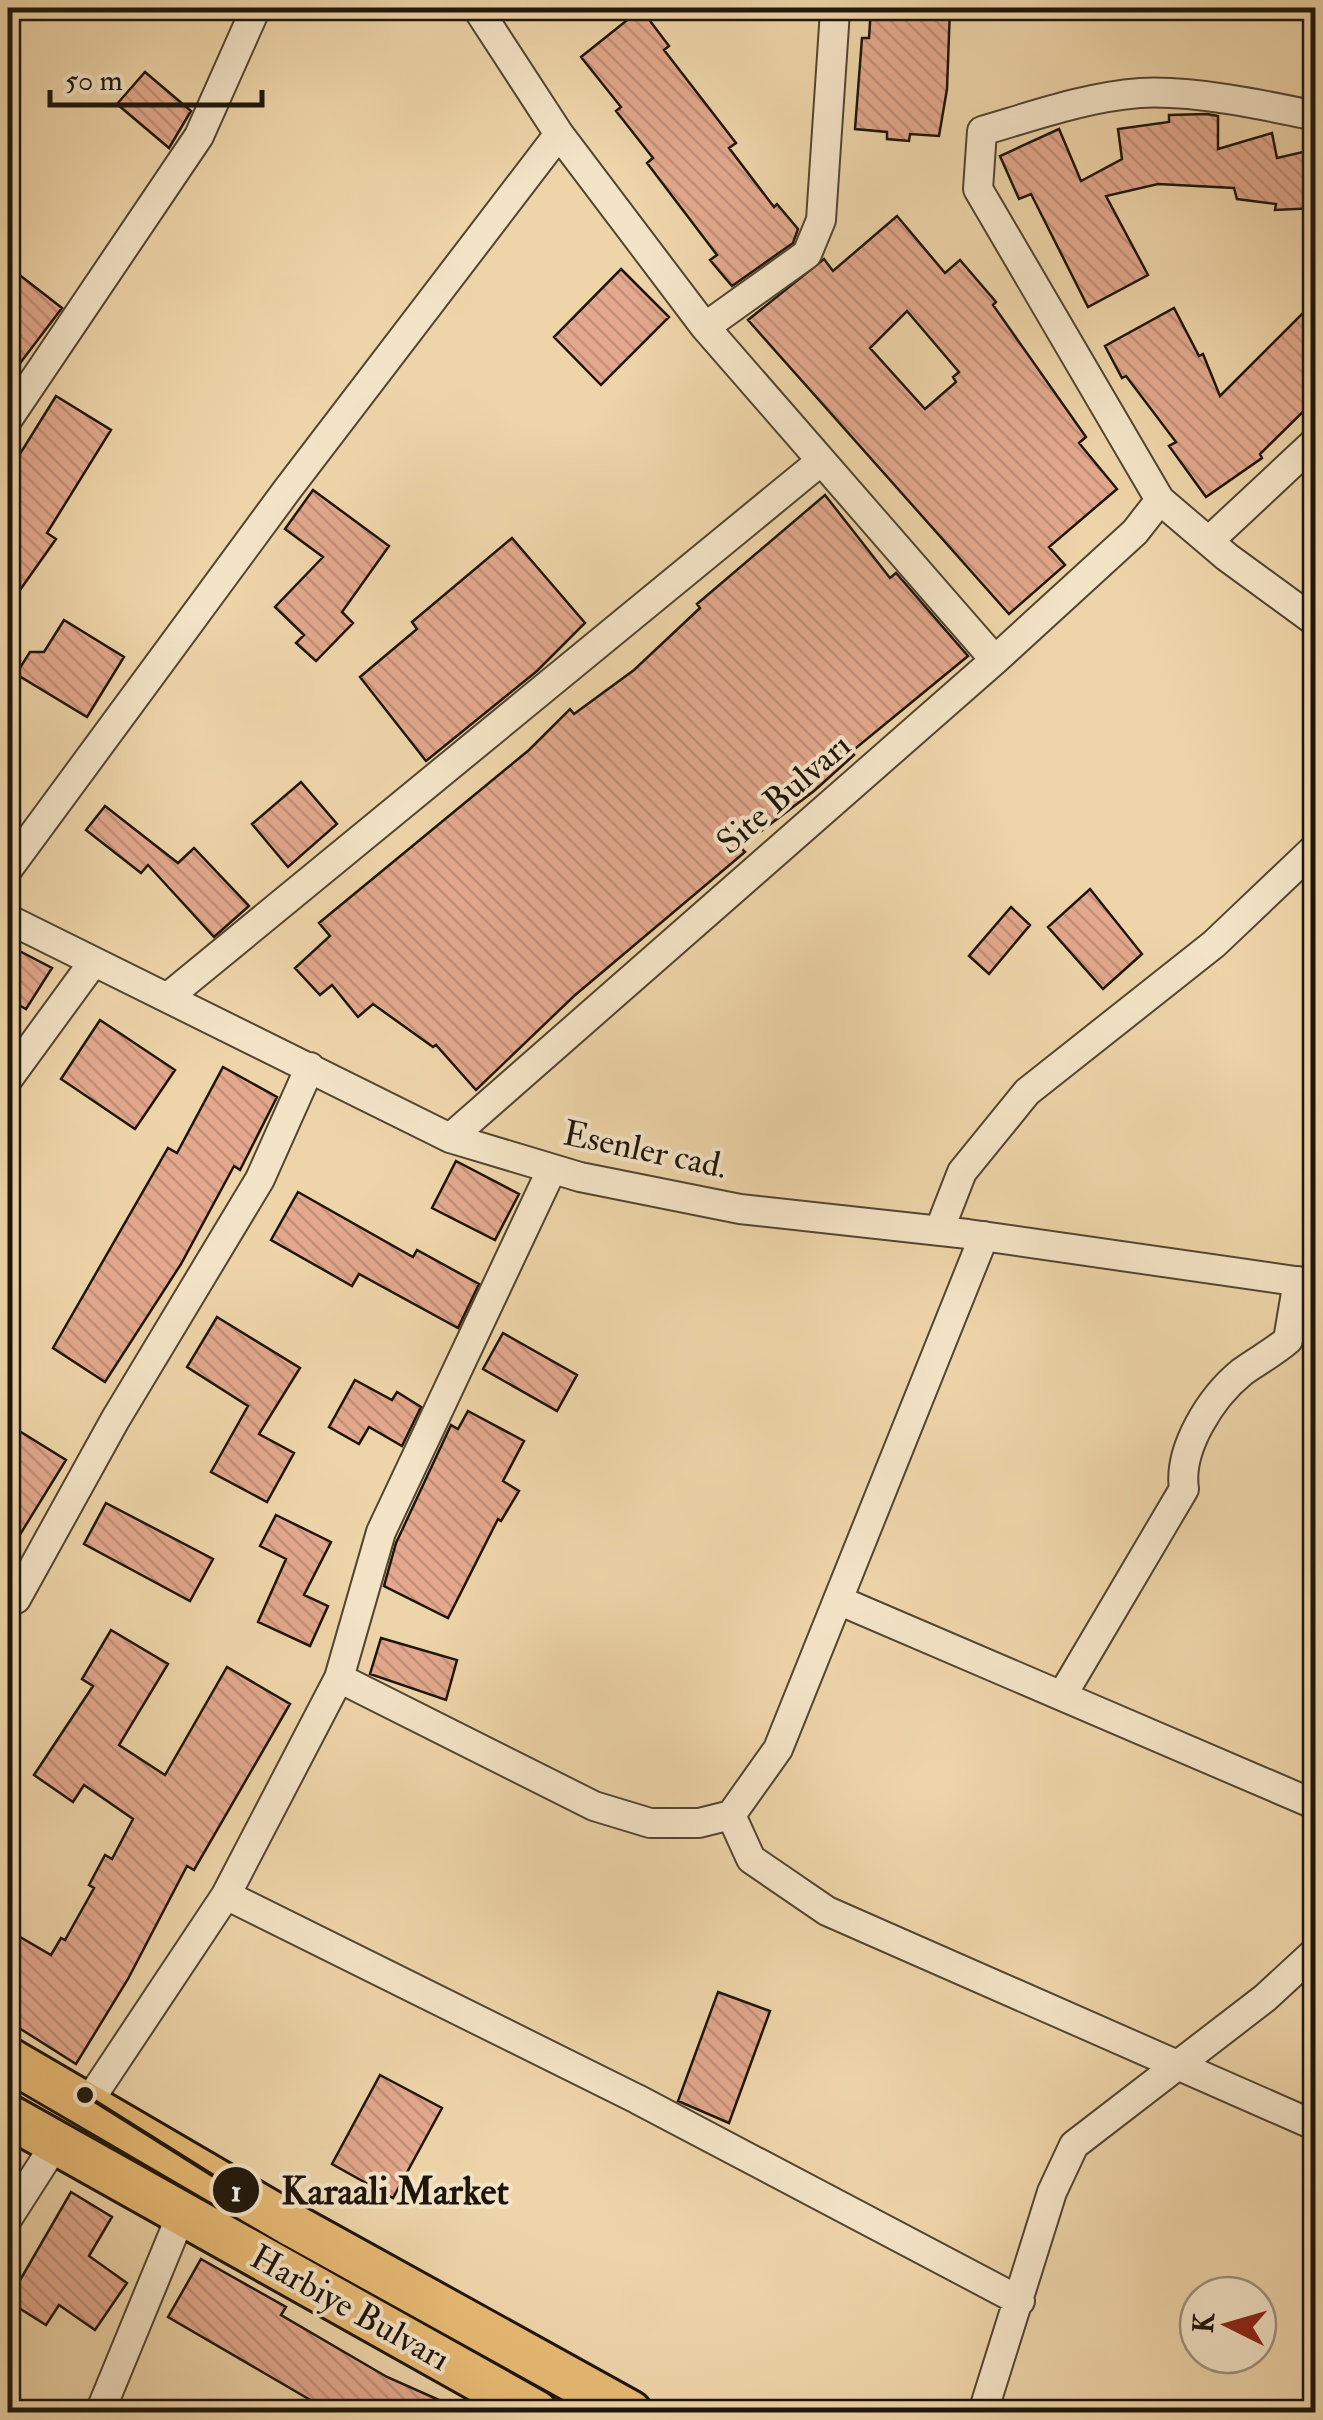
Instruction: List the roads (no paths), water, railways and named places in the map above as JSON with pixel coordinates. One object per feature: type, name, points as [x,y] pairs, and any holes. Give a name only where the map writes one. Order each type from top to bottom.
[{"type":"main road","name":"Harbiye Bulvarı","points":[[8,2060],[294,2226],[630,2412]]},
{"type":"main road","name":"Harbiye Bulvarı","points":[[8,2116],[536,2412]]},
{"type":"street","points":[[8,419],[199,136],[256,8]]},
{"type":"street","points":[[477,8],[559,134],[705,327],[995,660]]},
{"type":"street","points":[[705,327],[807,254],[821,220],[835,11]]},
{"type":"street","points":[[1316,116],[1266,105],[1142,93],[1070,105],[982,130],[978,189],[1160,500],[1210,539],[1227,558],[1316,622]]},
{"type":"street","points":[[8,869],[287,490],[559,134]]},
{"type":"street","points":[[1210,539],[1316,440]]},
{"type":"street","points":[[168,997],[821,460]]},
{"type":"street","name":"Site Bulvarı","points":[[450,1138],[995,660],[1135,532],[1160,500]]},
{"type":"street","points":[[940,1230],[962,1172],[1027,1092],[1214,944],[1316,847]]},
{"type":"street","name":"Esenler cad.","points":[[8,919],[92,964],[310,1066],[450,1138],[552,1169],[740,1209],[940,1230],[1307,1282]]},
{"type":"street","points":[[8,1079],[92,964]]},
{"type":"street","points":[[8,1595],[16,1600],[115,1420],[260,1179],[310,1066]]},
{"type":"street","points":[[87,2104],[226,1895],[339,1678],[381,1532],[552,1169]]},
{"type":"street","points":[[339,1678],[594,1806],[650,1823],[699,1823],[731,1815],[778,1749],[984,1236]]},
{"type":"street","points":[[1063,1694],[1184,1489],[1181,1467],[1199,1426],[1240,1373],[1288,1340],[1307,1282]]},
{"type":"street","points":[[838,1600],[1316,1805]]},
{"type":"street","points":[[731,1815],[751,1859],[828,1911],[1316,2126]]},
{"type":"street","points":[[226,1895],[637,2099],[1020,2301]]},
{"type":"street","points":[[983,2412],[1052,2192],[1074,2146],[1265,1998],[1316,1951]]},
{"type":"street","points":[[8,2218],[56,2144]]},
{"type":"street","points":[[100,2412],[182,2213]]},
{"type":"place","name":"Karaali Market","points":[[85,2095]]}]
